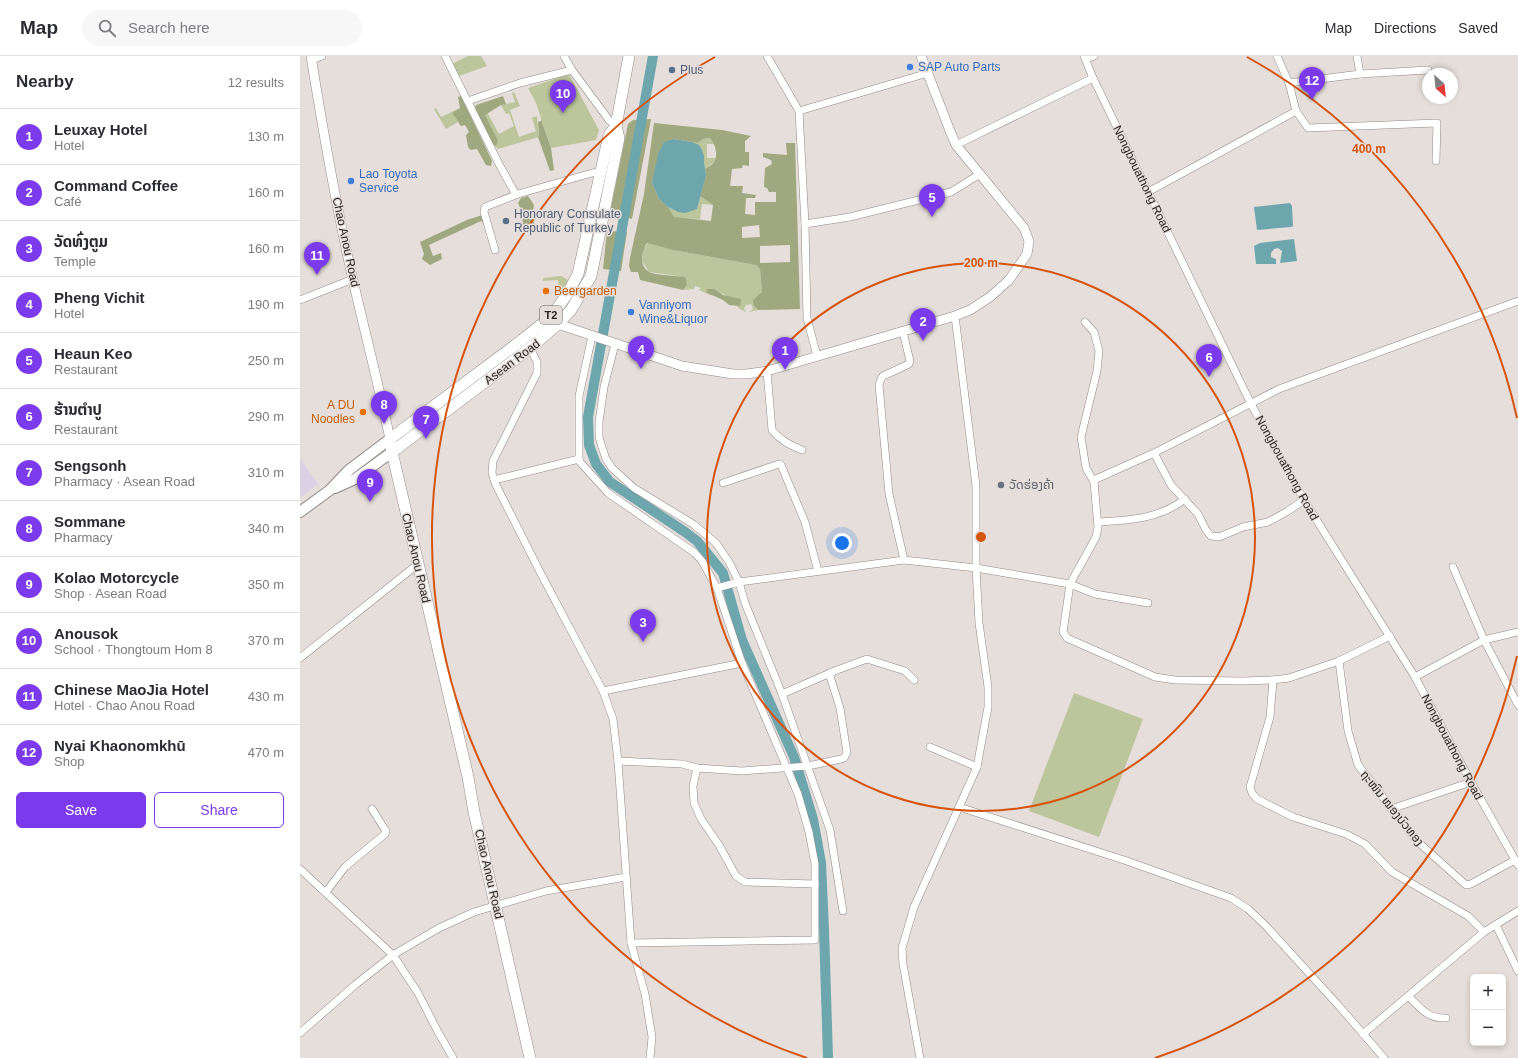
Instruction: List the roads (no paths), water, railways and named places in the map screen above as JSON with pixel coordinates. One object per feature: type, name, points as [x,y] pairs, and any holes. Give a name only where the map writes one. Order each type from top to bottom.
[{"type":"main road","name":"Asean Road","points":[[330,490],[355,479],[392,452],[530,348],[558,324],[571,310],[591,276],[619,138],[616,126],[629,56]]},
{"type":"main road","name":"Asean Road","points":[[300,512],[330,490],[348,470],[522,340],[556,310],[568,293],[578,274],[609,135],[616,126]]},
{"type":"main road","name":"Chao Anou Road","points":[[390,439],[530,1058]]},
{"type":"street","points":[[311,58],[322,56]]},
{"type":"street","points":[[445,56],[513,192],[518,194]]},
{"type":"street","points":[[564,56],[572,70],[609,120],[616,126]]},
{"type":"street","points":[[767,56],[799,111],[806,224],[807,318],[817,356]]},
{"type":"street","points":[[558,324],[613,344],[682,366],[733,374],[747,374],[767,371],[955,316],[970,310],[995,292],[1009,280],[1027,254],[1029,241],[1024,228],[956,144],[921,56]]},
{"type":"street","points":[[1085,58],[1094,56]]},
{"type":"street","points":[[1277,56],[1289,83],[1296,110],[1308,128],[1437,123],[1436,161]]},
{"type":"street","points":[[1357,56],[1360,74]]},
{"type":"street","name":"Chao Anou Road","points":[[311,58],[332,178],[353,279],[390,439]]},
{"type":"street","name":"Nongbouathong Road","points":[[1085,58],[1093,78],[1251,404],[1304,500],[1415,677],[1471,782],[1516,858]]},
{"type":"street","points":[[468,101],[520,83],[572,70]]},
{"type":"street","points":[[1289,83],[1360,74],[1422,70]]},
{"type":"street","points":[[799,111],[928,73]]},
{"type":"street","points":[[956,144],[1093,78]]},
{"type":"street","points":[[1148,192],[1296,110]]},
{"type":"street","points":[[495,250],[484,210],[485,207],[518,194],[600,172]]},
{"type":"street","points":[[806,224],[850,217],[951,192],[980,174]]},
{"type":"street","points":[[300,300],[353,279]]},
{"type":"street","points":[[1094,482],[1096,479],[1154,454],[1279,389],[1381,350],[1518,301]]},
{"type":"street","points":[[920,1058],[903,964],[902,948],[914,907],[977,767],[988,707],[988,687],[979,623],[976,568],[976,486],[955,316]]},
{"type":"street","points":[[1085,322],[1094,332],[1099,350],[1097,371],[1081,437],[1086,468],[1094,482],[1098,522],[1096,536],[1070,584],[1063,632],[1067,638],[1155,677],[1194,681],[1273,680],[1289,678],[1339,660],[1390,636]]},
{"type":"street","points":[[903,332],[910,361],[909,364],[883,376],[879,385],[889,494],[904,560]]},
{"type":"street","points":[[594,337],[579,396],[579,459],[608,493],[695,553],[702,561],[717,588],[742,663],[790,767],[809,832],[815,864],[815,940],[631,943]]},
{"type":"street","points":[[613,344],[604,387],[599,422],[599,437],[606,459],[612,468],[634,488],[693,524],[716,543],[740,582],[745,603],[782,694],[806,766],[830,830],[843,911]]},
{"type":"street","points":[[530,348],[537,362],[537,373],[493,461],[492,473],[494,480],[540,572],[603,691],[613,719],[618,761],[631,943],[645,994],[652,1037],[650,1058]]},
{"type":"street","points":[[767,371],[772,430],[786,443],[802,450]]},
{"type":"street","points":[[1154,454],[1171,485],[1198,514],[1206,530],[1212,536],[1219,537],[1243,527],[1268,522],[1304,500]]},
{"type":"street","points":[[494,480],[579,459]]},
{"type":"street","points":[[722,482],[779,464],[782,466],[805,522],[818,571]]},
{"type":"street","points":[[1098,522],[1137,520],[1151,517],[1176,506],[1185,499]]},
{"type":"street","points":[[717,588],[740,582],[904,560],[976,568],[1070,584],[1094,594],[1148,603]]},
{"type":"street","points":[[300,658],[418,564]]},
{"type":"street","points":[[1452,567],[1484,640],[1518,705]]},
{"type":"street","points":[[1415,677],[1484,640],[1518,632]]},
{"type":"street","points":[[782,694],[829,674],[870,659],[905,671],[914,680]]},
{"type":"street","name":"ຖະໜົນ ໝອງບົວທອງ","points":[[1339,660],[1348,731],[1358,766],[1418,842],[1466,884],[1471,884],[1516,858]]},
{"type":"street","points":[[603,691],[742,663]]},
{"type":"street","points":[[618,761],[682,764],[697,768],[742,771],[806,766],[844,758],[847,753],[840,708],[829,674]]},
{"type":"street","points":[[1273,680],[1270,717],[1250,786],[1252,793],[1257,800],[1293,817],[1346,834],[1365,844],[1392,872],[1468,916],[1484,932]]},
{"type":"street","points":[[930,747],[977,767]]},
{"type":"street","points":[[697,768],[693,786],[694,803],[701,818],[719,845],[736,876],[744,882],[815,884]]},
{"type":"street","points":[[1391,809],[1471,782]]},
{"type":"street","points":[[959,807],[1124,860],[1231,898],[1248,909],[1265,925],[1384,1058]]},
{"type":"street","points":[[326,892],[346,867],[385,834],[386,831],[372,809]]},
{"type":"street","points":[[300,869],[393,955],[418,993],[453,1058]]},
{"type":"street","points":[[300,1033],[355,985],[393,955],[440,928],[474,912],[546,891],[626,877]]},
{"type":"street","points":[[1363,1034],[1484,932],[1518,911]]},
{"type":"street","points":[[1496,925],[1518,971]]},
{"type":"street","points":[[1408,996],[1430,1016],[1446,1018]]},
{"type":"water","points":[[674,139],[692,142],[699,145],[704,156],[706,175],[697,209],[685,213],[678,212],[668,207],[659,199],[652,183],[658,154],[664,142]]},
{"type":"water","points":[[1290,203],[1292,206],[1293,226],[1257,230],[1254,207]]},
{"type":"water","points":[[1294,239],[1297,261],[1280,263],[1282,251],[1278,248],[1274,249],[1271,253],[1271,257],[1276,259],[1276,264],[1256,264],[1254,246],[1260,243]]},
{"type":"waterway","points":[[653,56],[588,417],[589,445],[596,464],[610,482],[697,541],[723,573],[742,640],[794,757],[813,819],[821,863],[828,1058]]},
{"type":"place","name":"SAP Auto Parts","points":[[910,67]]},
{"type":"place","name":"Plus","points":[[672,70]]},
{"type":"place","name":"Nyai Khaonomkhū","points":[[1312,100]]},
{"type":"place","name":"Anousok","points":[[563,113]]},
{"type":"place","name":"Lao Toyota Service","points":[[351,181]]},
{"type":"place","name":"Heaun Keo","points":[[932,217]]},
{"type":"place","name":"Honorary Consulate Republic of Turkey","points":[[506,221]]},
{"type":"place","name":"Chinese MaoJia Hotel","points":[[317,275]]},
{"type":"place","name":"Beergarden","points":[[546,291]]},
{"type":"place","name":"Vanniyom Wine&Liquor","points":[[631,312]]},
{"type":"place","name":"Command Coffee","points":[[923,341]]},
{"type":"place","name":"Pheng Vichit","points":[[641,369]]},
{"type":"place","name":"Leuxay Hotel","points":[[785,370]]},
{"type":"place","name":"ຮ້ານຕຳປູ","points":[[1209,377]]},
{"type":"place","name":"A DU Noodles","points":[[363,412]]},
{"type":"place","name":"Sommane","points":[[384,424]]},
{"type":"place","name":"Sengsonh","points":[[426,439]]},
{"type":"place","name":"ວັດຮ່ອງຄ້າ","points":[[1001,485]]},
{"type":"place","name":"Kolao Motorcycle","points":[[370,502]]},
{"type":"place","name":"ວັດທົ່ງຕູມ","points":[[643,642]]}]
